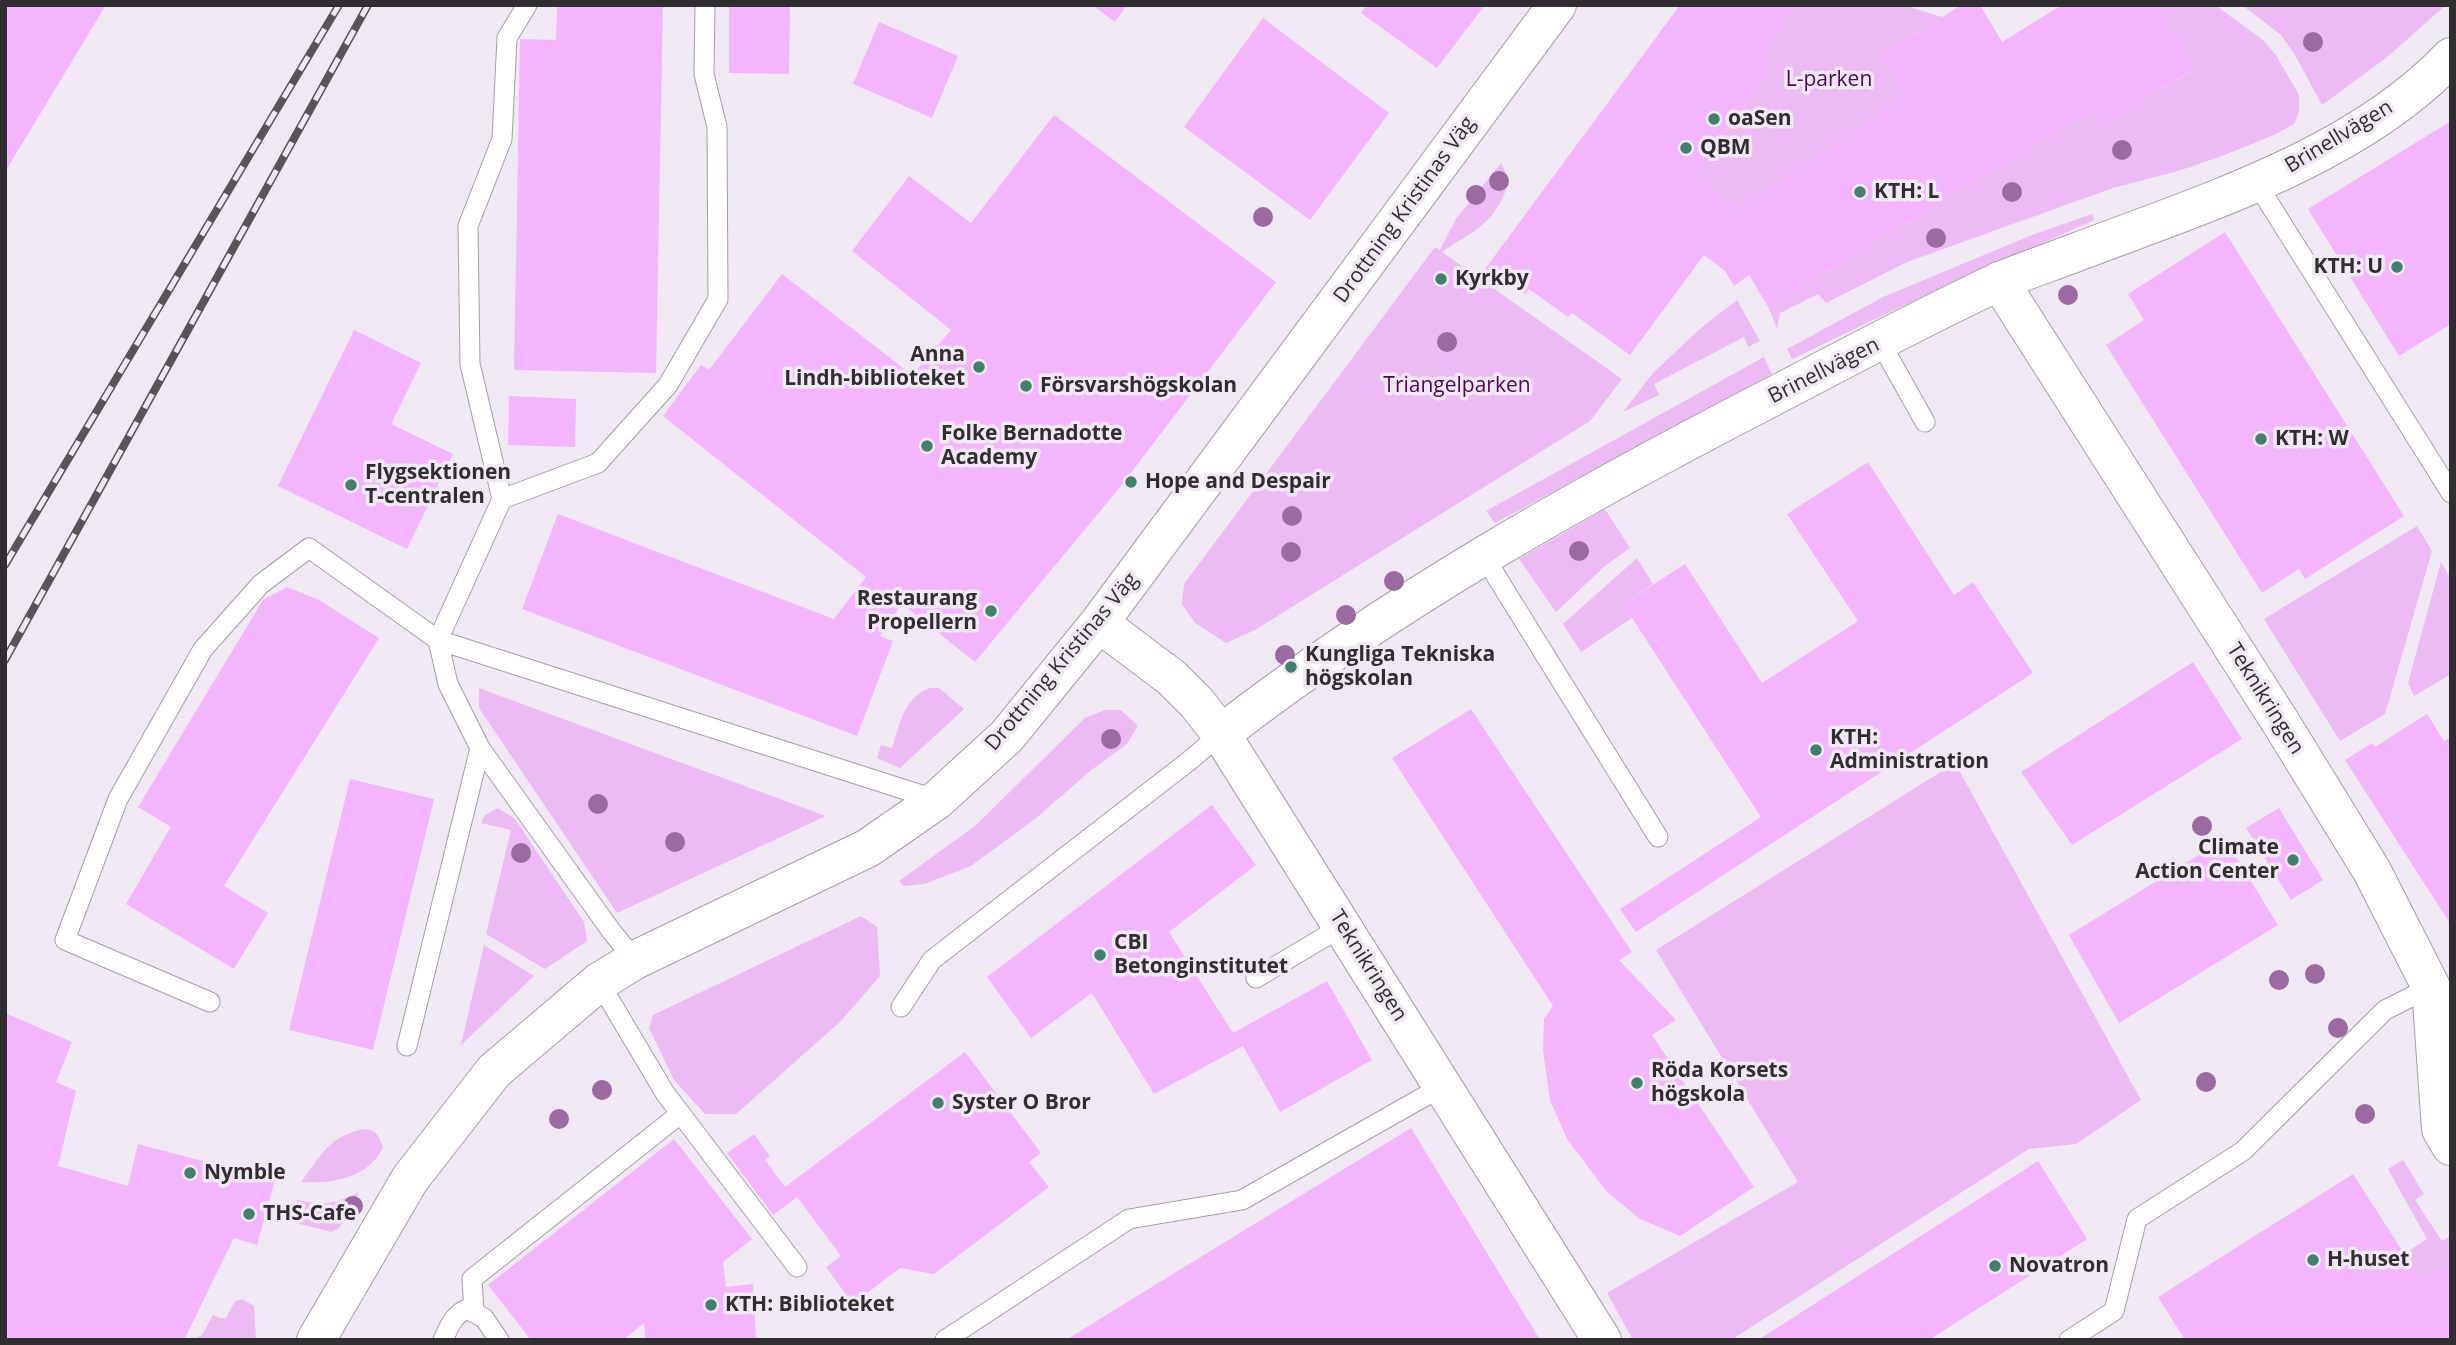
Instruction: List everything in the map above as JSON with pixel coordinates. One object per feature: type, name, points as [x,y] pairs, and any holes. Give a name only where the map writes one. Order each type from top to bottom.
[{"type":"street","name":"Drottning Kristinas Väg","points":[[316,1340],[410,1179],[494,1071],[599,982],[635,960],[868,848],[937,800],[1007,736],[1099,624],[1557,5]]},
{"type":"street","name":"Brinellvägen","points":[[1221,734],[1276,691],[1483,555],[1637,467],[1999,281],[2257,184],[2332,145],[2388,110],[2451,57]]},
{"type":"street","name":"Teknikringen","points":[[1999,281],[2281,723],[2372,871],[2431,987],[2441,1129],[2451,1146]]},
{"type":"street","name":"Teknikringen","points":[[1099,624],[1172,678],[1197,703],[1221,734],[1602,1340]]},
{"type":"lane","points":[[527,5],[507,38],[502,139],[468,226],[470,363],[502,499],[438,640],[448,684],[480,748],[635,960]]},
{"type":"lane","points":[[502,499],[598,463],[668,385],[718,299],[717,127],[704,74],[705,5]]},
{"type":"lane","points":[[2257,184],[2451,493]]},
{"type":"lane","points":[[1880,342],[1925,422]]},
{"type":"lane","points":[[210,1002],[65,940],[118,799],[203,649],[261,584],[309,548],[438,640],[937,800]]},
{"type":"lane","points":[[1483,555],[1658,837]]},
{"type":"lane","points":[[901,1007],[932,960],[1221,734]]},
{"type":"lane","points":[[407,1046],[480,748]]},
{"type":"lane","points":[[1256,978],[1343,926]]},
{"type":"lane","points":[[599,982],[665,1093],[797,1267]]},
{"type":"lane","points":[[2070,1340],[2114,1311],[2137,1219],[2243,1151],[2385,1010],[2431,987]]},
{"type":"lane","points":[[945,1340],[1129,1219],[1242,1200],[1443,1086]]},
{"type":"lane","points":[[474,1312],[472,1279],[680,1114]]},
{"type":"lane","points":[[443,1340],[450,1323],[460,1312],[467,1309],[484,1318],[499,1340]]},
{"type":"green space","name":"L-parken","points":[[1797,5],[1903,5],[1942,17],[1880,55],[1904,96],[1738,209],[1693,175],[1776,63],[1763,53]]},
{"type":"green space","points":[[2156,5],[2215,5],[2263,40],[2276,55],[2299,95],[2299,112],[2294,124],[2222,156],[2113,188],[1907,262],[1826,303],[1818,294],[1780,313],[1777,328],[1768,307],[2093,111],[2102,126],[2194,70]]},
{"type":"green space","points":[[2242,5],[2446,5],[2386,58],[2322,105],[2281,35]]},
{"type":"green space","name":"Triangelparken","points":[[1501,163],[1507,183],[1503,198],[1494,212],[1481,226],[1442,252],[1622,379],[1590,421],[1255,630],[1226,643],[1195,623],[1182,604],[1184,584],[1435,247],[1440,250],[1456,219]]},
{"type":"green space","points":[[2092,214],[2094,220],[1792,359],[1787,349],[1883,297],[2032,235]]},
{"type":"green space","points":[[1737,300],[1760,341],[1748,347],[1744,337],[1654,384],[1659,395],[1623,412],[1653,373],[1702,327]]},
{"type":"green space","points":[[1764,357],[1772,374],[1495,523],[1486,511]]},
{"type":"green space","points":[[1605,509],[1630,548],[1605,566],[1556,612],[1519,559]]},
{"type":"green space","points":[[2417,526],[2432,551],[2385,714],[2340,741],[2264,619]]},
{"type":"green space","points":[[1637,558],[1653,584],[1623,604],[1632,618],[1581,652],[1563,624]]},
{"type":"green space","points":[[2441,562],[2451,579],[2451,674],[2414,696],[2408,683]]},
{"type":"green space","points":[[479,688],[826,816],[617,913],[479,708]]},
{"type":"green space","points":[[930,688],[939,688],[964,709],[900,768],[877,758],[881,745],[892,748],[904,712],[914,698]]},
{"type":"green space","points":[[1105,710],[1121,710],[1138,726],[1127,744],[1090,771],[1035,819],[971,866],[924,884],[904,886],[899,881],[975,826],[1085,718]]},
{"type":"green space","points":[[1955,763],[2141,1100],[2076,1144],[2029,1149],[1731,1340],[1633,1340],[1607,1293],[1798,1182],[1656,950]]},
{"type":"green space","points":[[498,808],[515,819],[584,922],[587,941],[545,969],[486,934],[511,830],[481,823],[485,815]]},
{"type":"green space","points":[[861,916],[877,927],[880,976],[840,1022],[736,1114],[705,1114],[674,1080],[649,1028],[653,1015]]},
{"type":"green space","points":[[484,945],[534,976],[461,1045]]},
{"type":"green space","points":[[363,1129],[376,1134],[383,1147],[369,1166],[337,1180],[301,1182],[333,1142]]},
{"type":"green space","points":[[2403,1160],[2424,1194],[2415,1200],[2442,1241],[2451,1236],[2451,1274],[2421,1280],[2404,1254],[2427,1239],[2388,1169]]},
{"type":"green space","points":[[359,1192],[339,1228],[331,1232],[292,1222],[297,1200],[328,1203]]},
{"type":"green space","points":[[242,1299],[254,1306],[256,1340],[192,1340],[202,1335],[213,1315],[226,1318],[235,1301]]},
{"type":"building","points":[[5,5],[106,5],[5,172]]},
{"type":"building","points":[[557,5],[663,5],[656,373],[514,370],[520,39],[556,40]]},
{"type":"building","points":[[729,5],[790,5],[789,74],[729,73]]},
{"type":"building","points":[[1092,5],[1127,5],[1115,22]]},
{"type":"building","points":[[1367,5],[1485,5],[1437,68],[1361,13]]},
{"type":"building","name":"KTH: L","points":[[1680,5],[1797,5],[1763,53],[1776,63],[1693,175],[1738,209],[1904,96],[1880,55],[1962,5],[1980,5],[2002,42],[2062,5],[2156,5],[2195,69],[2102,126],[2093,111],[1768,307],[1749,275],[1734,286],[1725,271],[1704,255],[1630,355],[1572,313],[1568,317],[1529,289],[1526,294],[1485,269]]},
{"type":"building","points":[[1263,18],[1389,113],[1310,220],[1184,127]]},
{"type":"building","points":[[879,22],[958,56],[932,118],[853,84]]},
{"type":"building","points":[[1054,115],[1276,282],[1121,486],[975,662],[902,604],[880,636],[893,641],[857,736],[522,609],[558,514],[834,619],[866,577],[663,416],[701,365],[709,370],[782,274],[912,375],[951,330],[852,251],[909,176],[971,223]]},
{"type":"building","name":"KTH: U","points":[[2451,121],[2451,324],[2399,356],[2308,209]]},
{"type":"building","name":"KTH: W","points":[[2225,232],[2404,516],[2305,579],[2299,569],[2262,593],[2106,345],[2144,320],[2128,294]]},
{"type":"building","points":[[354,330],[421,363],[391,424],[453,454],[407,549],[278,486]]},
{"type":"building","points":[[509,396],[576,399],[575,447],[508,445]]},
{"type":"building","name":"KTH: Administration","points":[[1868,462],[1954,595],[1973,582],[2033,673],[1636,932],[1620,909],[1761,817],[1623,604],[1685,564],[1762,683],[1858,621],[1787,514]]},
{"type":"building","points":[[287,587],[319,600],[379,638],[224,886],[268,913],[234,969],[126,904],[171,827],[138,807],[263,600]]},
{"type":"building","points":[[2193,662],[2242,739],[2072,845],[2021,772]]},
{"type":"building","points":[[1471,709],[1632,952],[1619,960],[1676,1020],[1652,1035],[1754,1187],[1680,1236],[1640,1219],[1607,1192],[1567,1139],[1550,1100],[1543,1050],[1544,1019],[1553,1006],[1392,758]]},
{"type":"building","points":[[2427,714],[2444,741],[2451,737],[2451,925],[2345,760],[2372,743],[2375,747]]},
{"type":"building","points":[[350,779],[434,799],[373,1050],[289,1030]]},
{"type":"building","name":"CBI Betonginstitutet","points":[[1212,805],[1256,865],[1169,932],[1233,1033],[1327,981],[1372,1060],[1280,1112],[1243,1046],[1154,1094],[1092,993],[1031,1038],[987,977]]},
{"type":"building","points":[[2279,808],[2323,880],[2291,900],[2246,828]]},
{"type":"building","points":[[2225,839],[2278,925],[2119,1023],[2069,935]]},
{"type":"building","name":"Nymble","points":[[5,1013],[72,1042],[56,1082],[76,1091],[58,1166],[128,1186],[138,1144],[275,1180],[257,1245],[234,1238],[184,1340],[5,1340]]},
{"type":"building","points":[[965,1052],[1041,1153],[1029,1162],[1049,1187],[934,1274],[900,1268],[853,1304],[826,1267],[841,1256],[797,1197],[773,1215],[727,1153],[754,1134],[770,1156],[765,1160],[785,1187]]},
{"type":"building","points":[[1411,1128],[1540,1340],[1066,1340],[1137,1296]]},
{"type":"building","points":[[674,1139],[752,1239],[723,1262],[726,1287],[753,1284],[756,1340],[645,1340],[644,1323],[623,1340],[531,1340],[488,1285]]},
{"type":"building","points":[[2038,1161],[2087,1239],[1929,1340],[1758,1340]]},
{"type":"building","name":"H-huset","points":[[2353,1174],[2421,1280],[2445,1265],[2451,1274],[2451,1340],[2185,1340],[2158,1297]]},
{"type":"railway","points":[[5,565],[339,5]]},
{"type":"railway","points":[[5,660],[368,5]]},
{"type":"place","name":"oaSen","points":[[1714,119]]},
{"type":"place","name":"QBM","points":[[1686,148]]},
{"type":"place","name":"KTH: L","points":[[1860,192]]},
{"type":"place","name":"KTH: U","points":[[2397,267]]},
{"type":"place","name":"Kyrkby","points":[[1441,279]]},
{"type":"place","name":"Anna Lindh-biblioteket","points":[[979,367]]},
{"type":"place","name":"Försvarshögskolan","points":[[1026,386]]},
{"type":"place","name":"KTH: W","points":[[2261,439]]},
{"type":"place","name":"Folke Bernadotte Academy","points":[[927,446]]},
{"type":"place","name":"Hope and Despair","points":[[1131,482]]},
{"type":"place","name":"Flygsektionen T-centralen","points":[[351,485]]},
{"type":"place","name":"Restaurang Propellern","points":[[991,611]]},
{"type":"place","name":"Kungliga Tekniska högskolan","points":[[1291,667]]},
{"type":"place","name":"KTH: Administration","points":[[1816,750]]},
{"type":"place","name":"Climate Action Center","points":[[2293,860]]},
{"type":"place","name":"CBI Betonginstitutet","points":[[1100,955]]},
{"type":"place","name":"Röda Korsets högskola","points":[[1637,1083]]},
{"type":"place","name":"Syster O Bror","points":[[938,1103]]},
{"type":"place","name":"Nymble","points":[[190,1173]]},
{"type":"place","name":"THS-Cafe","points":[[249,1214]]},
{"type":"place","name":"H-huset","points":[[2313,1260]]},
{"type":"place","name":"Novatron","points":[[1995,1266]]},
{"type":"place","name":"KTH: Biblioteket","points":[[711,1305]]}]
